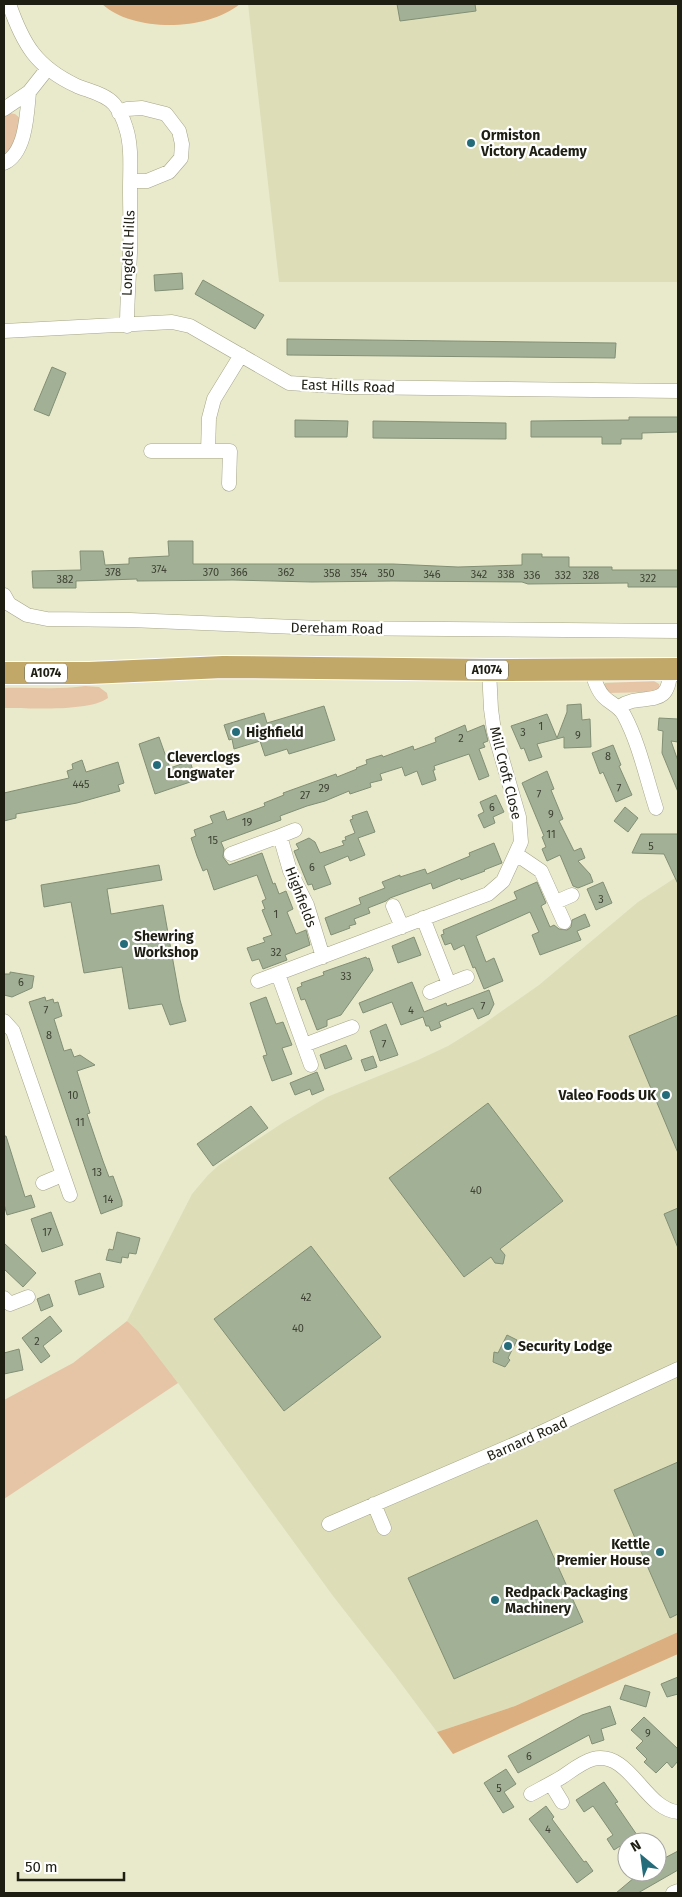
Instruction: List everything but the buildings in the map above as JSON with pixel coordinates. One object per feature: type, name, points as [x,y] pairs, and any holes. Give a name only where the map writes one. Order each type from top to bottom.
[{"type":"highway","name":"A1074","points":[[4,673],[107,673],[223,668],[674,669]]},
{"type":"street","name":"Longdell Hills","points":[[9,4],[21,36],[31,52],[48,68],[75,85],[105,97],[114,104],[126,129],[129,148],[130,181],[130,253],[126,296],[127,326]]},
{"type":"street","points":[[4,109],[29,92],[48,68]]},
{"type":"street","points":[[4,163],[11,159],[18,151],[25,124],[29,92]]},
{"type":"street","points":[[119,113],[128,109],[142,108],[166,114],[179,131],[182,144],[180,158],[169,172],[147,181],[130,181]]},
{"type":"street","name":"East Hills Road","points":[[4,331],[127,326],[172,322],[190,326],[289,383],[347,388],[678,391]]},
{"type":"street","points":[[208,450],[209,418],[214,399],[241,355]]},
{"type":"street","points":[[151,451],[230,451],[229,484]]},
{"type":"street","name":"Dereham Road","points":[[4,595],[9,604],[27,615],[47,619],[130,620],[320,628],[678,631]]},
{"type":"street","points":[[591,669],[594,682],[604,698],[618,707],[630,727],[656,808]]},
{"type":"street","points":[[618,707],[628,701],[659,698],[666,693],[674,669]]},
{"type":"street","name":"Mill Croft Close","points":[[258,981],[488,894],[503,881],[521,842],[519,817],[494,731],[489,670]]},
{"type":"street","points":[[231,854],[295,830]]},
{"type":"street","name":"Highfields","points":[[280,836],[290,871],[307,904],[324,957]]},
{"type":"street","points":[[516,854],[541,871],[564,922]]},
{"type":"street","points":[[556,902],[572,895]]},
{"type":"street","points":[[393,906],[402,927]]},
{"type":"street","points":[[423,918],[449,984]]},
{"type":"street","points":[[278,974],[311,1065]]},
{"type":"street","points":[[430,992],[467,977]]},
{"type":"street","points":[[4,1021],[14,1031],[70,1195]]},
{"type":"street","points":[[304,1045],[352,1027]]},
{"type":"street","points":[[42,1183],[62,1175]]},
{"type":"street","points":[[4,1298],[10,1304],[28,1297]]},
{"type":"street","name":"Barnard Road","points":[[329,1524],[529,1438],[678,1370]]},
{"type":"street","points":[[374,1504],[384,1528]]},
{"type":"street","points":[[531,1794],[593,1759],[609,1759],[618,1763],[626,1770],[655,1801],[672,1812],[678,1812]]},
{"type":"street","points":[[551,1784],[562,1802]]},
{"type":"street","points":[[672,1893],[678,1891]]},
{"type":"shaded area","points":[[102,4],[240,4],[226,13],[209,19],[190,24],[171,25],[151,24],[132,20]]},
{"type":"shaded area","name":"Ormiston Victory Academy","points":[[248,4],[678,4],[678,282],[279,282]]},
{"type":"shaded area","points":[[9,113],[15,114],[20,118],[14,148],[4,156],[4,117]]},
{"type":"shaded area","points":[[654,681],[659,684],[660,688],[653,692],[608,693],[603,688],[605,683]]},
{"type":"shaded area","points":[[99,687],[107,693],[108,698],[99,702],[73,707],[43,709],[4,708],[4,688]]},
{"type":"shaded area","points":[[678,876],[678,1632],[515,1706],[437,1732],[333,1596],[178,1383],[127,1321],[192,1194],[219,1165],[284,1122],[327,1097],[418,1060],[448,1046],[482,1025],[539,985],[638,902]]},
{"type":"shaded area","points":[[127,1321],[138,1331],[178,1383],[4,1499],[4,1400],[73,1363]]},
{"type":"shaded area","points":[[678,1632],[678,1654],[453,1754],[437,1732],[515,1706]]},
{"type":"place","name":"Ormiston Victory Academy","points":[[471,143]]},
{"type":"place","name":"Highfield","points":[[236,732]]},
{"type":"place","name":"Cleverclogs Longwater","points":[[157,765]]},
{"type":"place","name":"Shewring Workshop","points":[[124,944]]},
{"type":"place","name":"Valeo Foods UK","points":[[666,1095]]},
{"type":"place","name":"Security Lodge","points":[[508,1346]]},
{"type":"place","name":"Kettle Premier House","points":[[660,1552]]},
{"type":"place","name":"Redpack Packaging Machinery","points":[[495,1600]]}]
